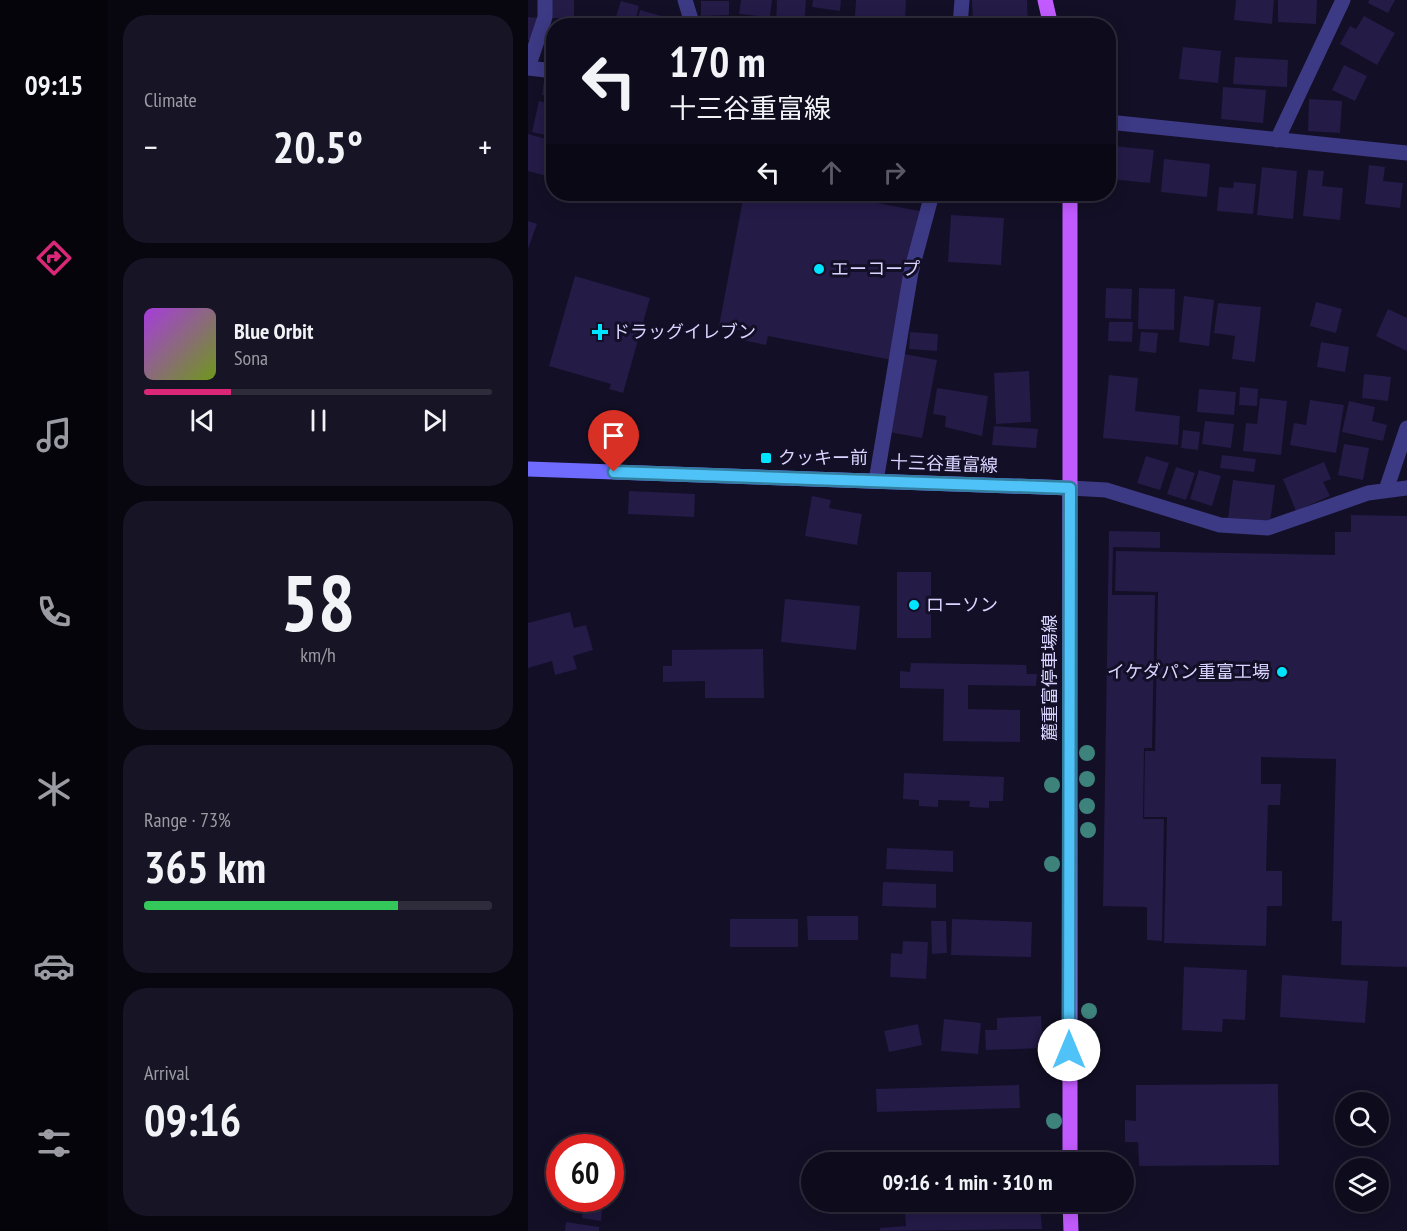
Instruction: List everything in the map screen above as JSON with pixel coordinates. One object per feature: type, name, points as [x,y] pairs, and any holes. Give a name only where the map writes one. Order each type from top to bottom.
[{"type":"main road","points":[[1045,0],[1049,18]]},
{"type":"main road","name":"麓重富停車場線","points":[[1070,201],[1070,1152]]},
{"type":"main road","name":"十三谷重富線","points":[[528,469],[1070,488]]},
{"type":"main road","points":[[1071,1212],[1071,1231]]},
{"type":"street","points":[[545,0],[546,17],[528,68],[546,70]]},
{"type":"street","points":[[686,0],[691,18]]},
{"type":"street","points":[[961,18],[962,0]]},
{"type":"street","points":[[1276,140],[1342,0]]},
{"type":"street","points":[[1116,123],[1407,153]]},
{"type":"street","points":[[876,481],[911,272],[930,201]]},
{"type":"street","points":[[1386,490],[1407,428]]},
{"type":"street","points":[[1070,488],[1106,490],[1220,525],[1268,528],[1368,493],[1407,488]]},
{"type":"building","points":[[551,0],[574,0],[574,18],[551,18]]},
{"type":"building","points":[[741,0],[772,0],[770,17],[739,14]]},
{"type":"building","points":[[777,0],[806,0],[805,18],[776,18]]},
{"type":"building","points":[[813,0],[841,0],[840,11],[812,7]]},
{"type":"building","points":[[856,0],[906,0],[905,18],[855,16]]},
{"type":"building","points":[[972,0],[1027,0],[1028,18],[973,18]]},
{"type":"building","points":[[1236,0],[1274,0],[1272,24],[1234,20]]},
{"type":"building","points":[[1278,0],[1317,0],[1316,24],[1278,22]]},
{"type":"building","points":[[1369,0],[1395,0],[1388,13],[1368,3]]},
{"type":"building","points":[[621,1],[639,6],[636,18],[616,18]]},
{"type":"building","points":[[701,1],[729,1],[729,15],[701,16]]},
{"type":"building","points":[[640,10],[668,18],[638,18]]},
{"type":"building","points":[[1364,16],[1395,33],[1377,65],[1340,44],[1350,26],[1356,29]]},
{"type":"building","points":[[528,17],[539,18],[537,41],[528,40]]},
{"type":"building","points":[[1183,47],[1221,51],[1218,83],[1179,79]]},
{"type":"building","points":[[1235,57],[1288,60],[1287,87],[1233,84]]},
{"type":"building","points":[[1344,65],[1367,76],[1355,101],[1332,90]]},
{"type":"building","points":[[544,81],[546,81],[546,96],[542,95]]},
{"type":"building","points":[[1223,87],[1266,90],[1263,123],[1221,119]]},
{"type":"building","points":[[1309,99],[1342,101],[1340,133],[1308,131]]},
{"type":"building","points":[[539,101],[546,103],[546,135],[532,132]]},
{"type":"building","points":[[528,134],[546,139],[546,176],[528,171]]},
{"type":"building","points":[[1116,146],[1154,150],[1150,183],[1116,180]]},
{"type":"building","points":[[1164,159],[1210,164],[1207,197],[1161,192]]},
{"type":"building","points":[[1369,165],[1385,167],[1383,181],[1403,183],[1400,208],[1365,204]]},
{"type":"building","points":[[1262,167],[1297,171],[1293,219],[1257,215]]},
{"type":"building","points":[[1308,170],[1324,171],[1322,186],[1343,188],[1340,220],[1303,216]]},
{"type":"building","points":[[1234,182],[1256,184],[1253,214],[1217,211],[1219,187],[1233,188]]},
{"type":"building","name":"エーコープ","points":[[743,201],[866,201],[920,211],[892,360],[768,336],[766,345],[742,340],[744,331],[719,326]]},
{"type":"building","points":[[951,215],[1004,218],[1001,265],[948,262]]},
{"type":"building","points":[[528,221],[537,224],[528,249]]},
{"type":"building","name":"ドラッグイレブン","points":[[575,276],[650,298],[623,393],[609,389],[611,384],[549,366]]},
{"type":"building","points":[[1106,288],[1132,289],[1131,319],[1105,318]]},
{"type":"building","points":[[1139,288],[1175,289],[1174,330],[1138,329]]},
{"type":"building","points":[[1184,296],[1214,300],[1209,346],[1179,342]]},
{"type":"building","points":[[1316,302],[1342,309],[1336,333],[1310,326]]},
{"type":"building","points":[[1218,303],[1261,307],[1255,362],[1232,359],[1235,336],[1214,333]]},
{"type":"building","points":[[1388,309],[1407,318],[1407,351],[1376,336]]},
{"type":"building","points":[[1109,322],[1133,322],[1132,342],[1108,341]]},
{"type":"building","points":[[910,332],[938,334],[937,351],[909,349]]},
{"type":"building","points":[[1141,332],[1158,333],[1156,353],[1139,351]]},
{"type":"building","points":[[1321,342],[1349,347],[1345,372],[1317,367]]},
{"type":"building","points":[[904,354],[937,360],[922,438],[889,432]]},
{"type":"building","points":[[1029,371],[1031,422],[996,424],[994,373]]},
{"type":"building","points":[[1364,374],[1391,377],[1388,401],[1362,398]]},
{"type":"building","points":[[1109,375],[1138,378],[1135,411],[1180,416],[1178,445],[1103,438]]},
{"type":"building","points":[[1240,387],[1258,389],[1257,406],[1239,405]]},
{"type":"building","points":[[937,388],[988,396],[982,436],[945,427],[946,416],[933,414]]},
{"type":"building","points":[[1199,389],[1236,392],[1234,415],[1197,412]]},
{"type":"building","points":[[1260,398],[1287,401],[1281,455],[1243,451],[1246,423],[1257,424]]},
{"type":"building","points":[[1310,400],[1344,405],[1336,453],[1290,445],[1294,423],[1306,425]]},
{"type":"building","points":[[1349,401],[1375,407],[1372,421],[1387,425],[1383,441],[1342,432]]},
{"type":"building","points":[[1205,421],[1234,424],[1231,448],[1202,444]]},
{"type":"building","points":[[994,426],[1038,429],[1036,448],[992,445]]},
{"type":"building","points":[[1183,430],[1200,432],[1198,450],[1181,448]]},
{"type":"building","points":[[1344,444],[1369,448],[1363,480],[1338,475]]},
{"type":"building","points":[[1222,455],[1256,459],[1254,472],[1220,468]]},
{"type":"building","points":[[1146,456],[1169,463],[1160,490],[1137,483]]},
{"type":"building","points":[[1324,462],[1331,479],[1323,482],[1330,496],[1296,511],[1283,479]]},
{"type":"building","points":[[1176,467],[1195,473],[1186,500],[1167,494]]},
{"type":"building","points":[[1199,470],[1221,476],[1212,506],[1190,499]]},
{"type":"building","points":[[1233,480],[1275,485],[1270,523],[1228,518]]},
{"type":"building","points":[[629,491],[695,494],[694,517],[628,514]]},
{"type":"building","points":[[812,496],[831,500],[829,508],[862,514],[857,545],[805,536]]},
{"type":"building","name":"イケダパン重富工場","points":[[1351,515],[1407,516],[1407,967],[1341,965],[1342,921],[1332,921],[1336,759],[1261,757],[1261,784],[1281,784],[1280,805],[1268,805],[1266,871],[1282,871],[1282,906],[1267,906],[1266,946],[1164,943],[1167,817],[1144,817],[1145,751],[1155,751],[1158,592],[1115,591],[1116,551],[1335,555],[1335,532],[1351,532]]},
{"type":"building","points":[[1109,531],[1160,532],[1160,548],[1113,547],[1112,595],[1155,595],[1152,748],[1144,748],[1143,819],[1164,819],[1162,941],[1147,940],[1147,907],[1103,906]]},
{"type":"building","name":"ローソン","points":[[897,572],[931,572],[931,638],[897,638]]},
{"type":"building","points":[[785,599],[860,606],[856,650],[781,642]]},
{"type":"building","points":[[570,612],[574,628],[586,625],[593,650],[573,656],[577,669],[555,675],[552,661],[528,668],[528,623]]},
{"type":"building","points":[[763,649],[764,698],[705,698],[705,681],[663,682],[663,666],[672,666],[672,650]]},
{"type":"building","points":[[911,663],[1026,665],[1027,674],[1037,674],[1036,686],[968,685],[968,709],[1020,710],[1020,742],[943,741],[944,689],[900,688],[900,671],[910,672]]},
{"type":"building","points":[[904,773],[1004,777],[1003,801],[989,801],[989,808],[969,807],[970,801],[938,800],[938,807],[919,806],[919,800],[903,799]]},
{"type":"building","points":[[887,848],[953,851],[953,872],[886,869]]},
{"type":"building","points":[[883,882],[936,884],[936,908],[882,906]]},
{"type":"building","points":[[807,916],[858,916],[858,940],[808,940]]},
{"type":"building","points":[[730,919],[798,919],[798,947],[730,947]]},
{"type":"building","points":[[952,919],[1032,922],[1031,957],[951,955]]},
{"type":"building","points":[[931,921],[946,921],[947,953],[932,954]]},
{"type":"building","points":[[903,941],[928,942],[926,979],[890,977],[891,953],[902,954]]},
{"type":"building","points":[[1184,967],[1247,970],[1245,1020],[1223,1019],[1222,1032],[1182,1030]]},
{"type":"building","points":[[1282,975],[1368,981],[1365,1023],[1280,1017]]},
{"type":"building","points":[[1041,1016],[1043,1048],[986,1050],[985,1030],[997,1030],[997,1018]]},
{"type":"building","points":[[944,1019],[981,1023],[978,1054],[941,1051]]},
{"type":"building","points":[[918,1024],[922,1045],[889,1052],[884,1031]]},
{"type":"building","points":[[1278,1084],[1279,1165],[1139,1166],[1138,1142],[1125,1142],[1125,1120],[1136,1121],[1136,1085]]},
{"type":"building","points":[[1019,1085],[1020,1108],[877,1112],[876,1089]]},
{"type":"building","points":[[583,1212],[602,1212],[601,1221],[582,1218]]},
{"type":"building","points":[[905,1212],[1041,1212],[1042,1229],[880,1231],[880,1228],[906,1226]]},
{"type":"building","points":[[566,1222],[599,1227],[599,1231],[565,1231]]},
{"type":"place","name":"エーコープ","points":[[819,269]]},
{"type":"place","name":"ドラッグイレブン","points":[[600,332]]},
{"type":"place","name":"クッキー前","points":[[766,458]]},
{"type":"place","name":"ローソン","points":[[914,605]]},
{"type":"place","name":"イケダパン重富工場","points":[[1282,672]]},
{"type":"route","points":[[614,472],[1070,488],[1069,1050]]}]
